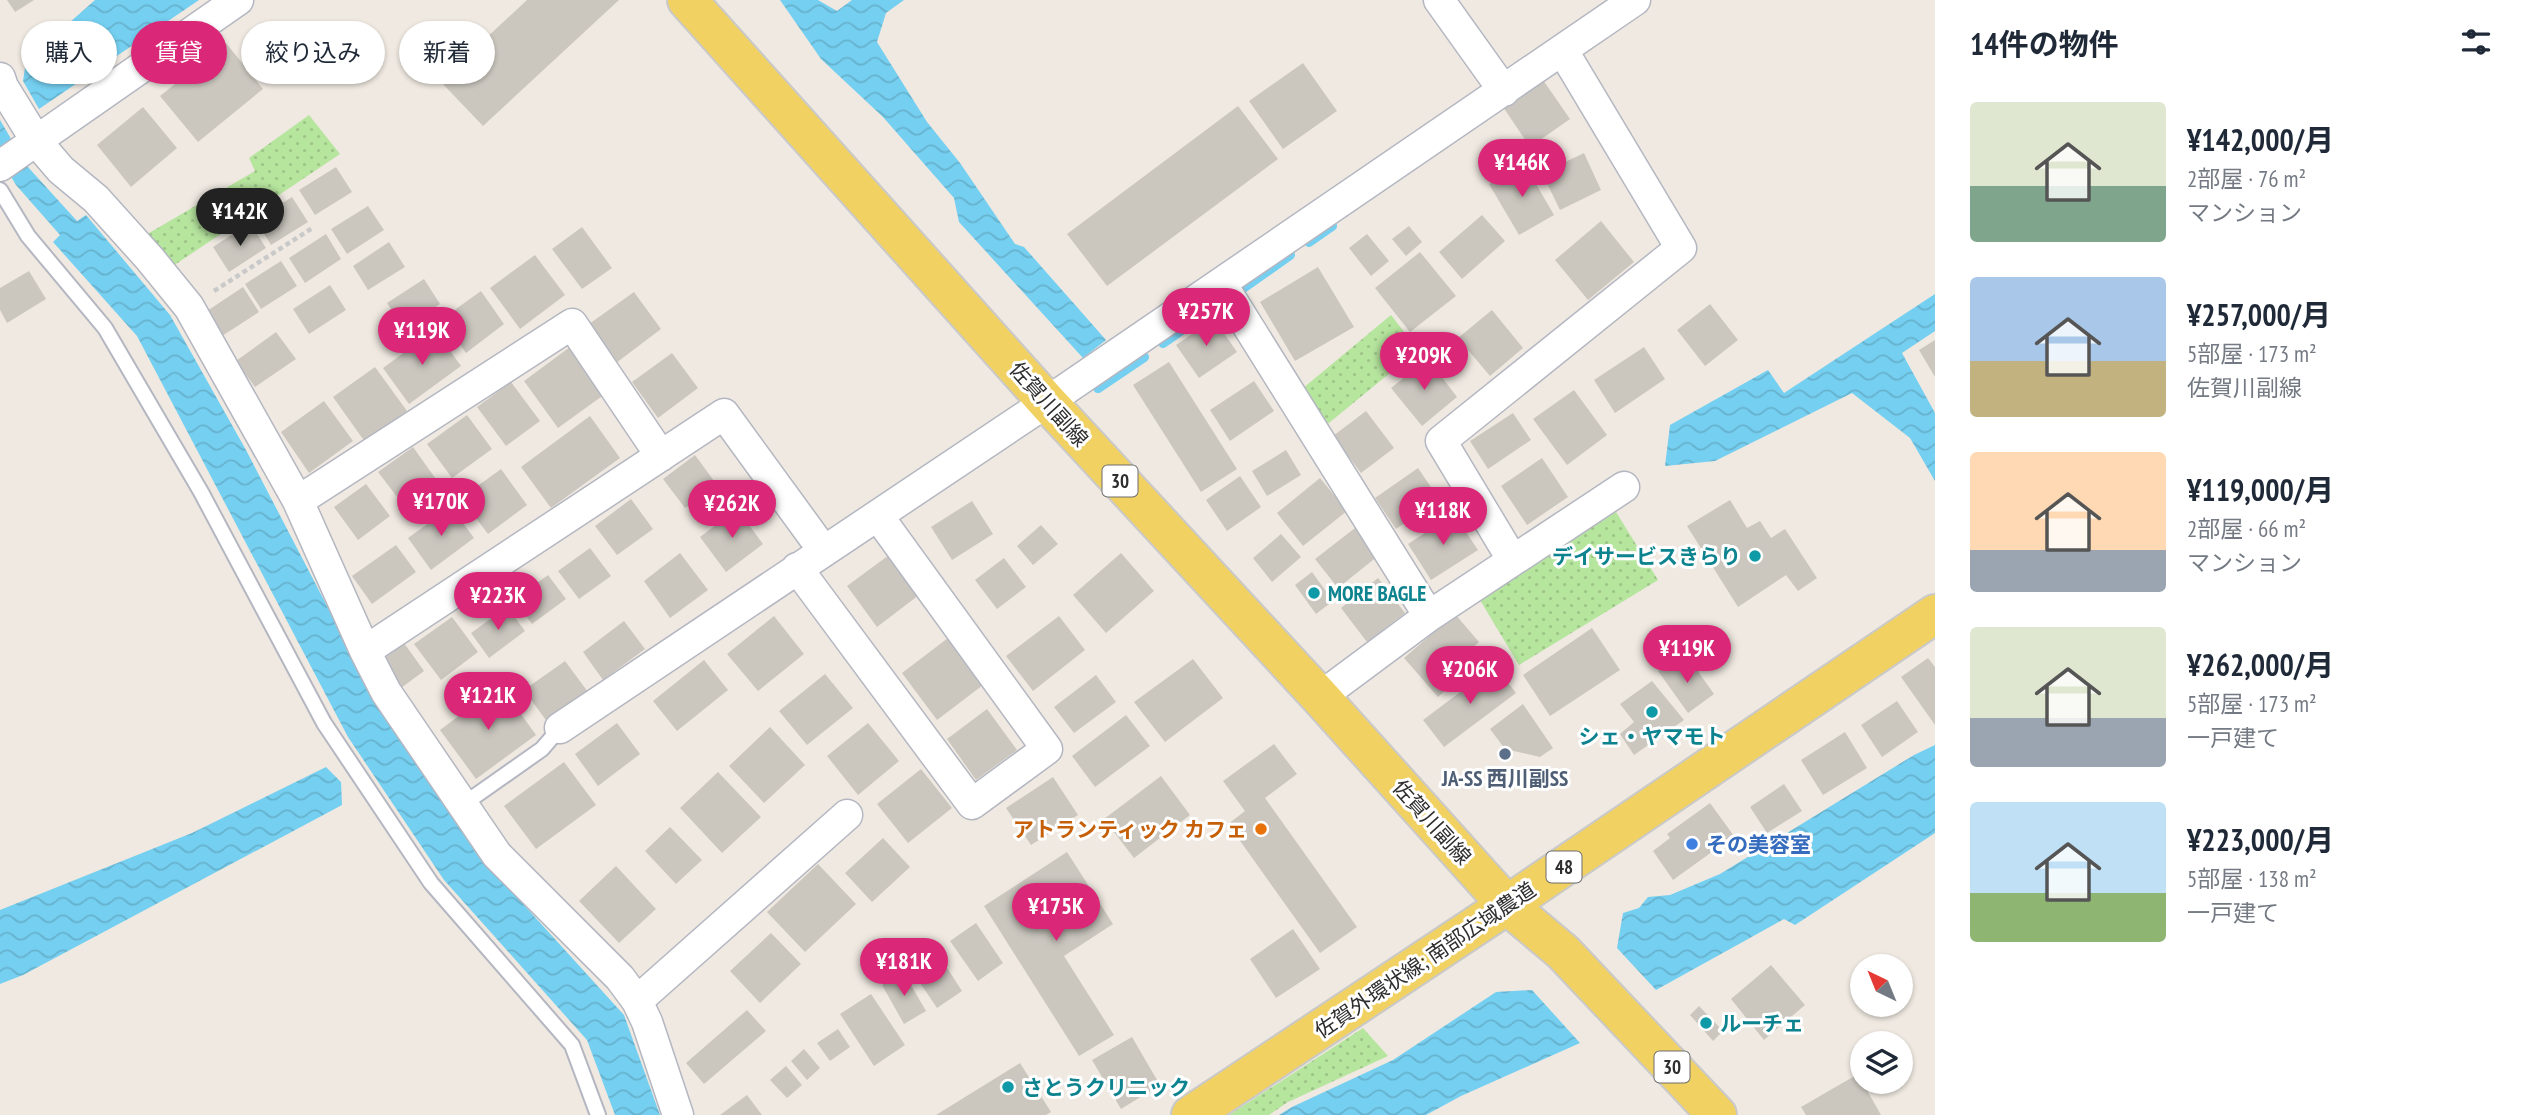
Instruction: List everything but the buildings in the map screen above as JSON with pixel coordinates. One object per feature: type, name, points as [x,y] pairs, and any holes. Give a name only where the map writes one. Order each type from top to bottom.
[{"type":"main road","name":"佐賀川副線","points":[[687,0],[1047,402],[1320,697],[1507,905],[1563,952],[1717,1115]]},
{"type":"main road","name":"佐賀外環状線; 南部広域農道","points":[[1191,1115],[1507,905],[1935,614]]},
{"type":"street","points":[[0,166],[238,0]]},
{"type":"street","points":[[1439,0],[1504,91]]},
{"type":"street","points":[[560,729],[1047,402],[1635,0]]},
{"type":"street","points":[[1512,559],[1441,441],[1681,248],[1563,51]]},
{"type":"street","points":[[0,78],[34,144],[96,199],[150,258],[189,307],[298,501],[386,692],[461,806],[497,855],[620,978],[637,1001],[678,1115]]},
{"type":"street","points":[[1222,283],[1429,616]]},
{"type":"street","points":[[298,501],[572,324],[661,456]]},
{"type":"street","points":[[365,651],[724,414],[823,550]]},
{"type":"street","points":[[1320,697],[1429,616],[1624,487]]},
{"type":"street","points":[[797,568],[972,803],[1047,750],[878,516]]},
{"type":"street","points":[[637,1001],[847,815]]},
{"type":"lane","points":[[0,190],[28,236],[105,328],[201,492],[324,723],[431,883],[572,1045],[598,1115]]},
{"type":"lane","points":[[461,806],[542,749],[560,729]]},
{"type":"path","points":[[189,307],[314,228]]},
{"type":"green space","points":[[309,115],[340,154],[170,268],[144,236],[255,171],[249,158]]},
{"type":"green space","points":[[1391,315],[1418,350],[1324,427],[1302,389]]},
{"type":"green space","points":[[1616,512],[1658,580],[1519,665],[1480,600]]},
{"type":"green space","points":[[1363,1028],[1388,1056],[1288,1102],[1269,1115],[1229,1115]]},
{"type":"water","points":[[95,0],[199,0],[168,21],[131,21],[131,46],[117,56],[117,21],[71,21]]},
{"type":"water","points":[[780,0],[818,0],[837,11],[852,0],[904,0],[886,13],[877,42],[927,122],[960,163],[1015,244],[1024,247],[1106,340],[1083,358],[959,222],[954,198],[883,117],[821,59]]},
{"type":"water","points":[[25,84],[76,84],[39,109]]},
{"type":"water","points":[[0,120],[27,166],[77,221],[86,215],[170,315],[246,450],[378,704],[474,850],[624,1015],[660,1115],[615,1115],[587,1040],[444,880],[348,737],[137,336],[53,242],[60,235],[16,185],[0,158]]},
{"type":"water","points":[[1935,294],[1935,331],[1902,353],[1935,413],[1935,481],[1910,438],[1852,393],[1715,461],[1665,466],[1670,425],[1768,370],[1784,393]]},
{"type":"water","points":[[1935,745],[1935,833],[1795,925],[1784,919],[1656,990],[1617,948],[1623,913],[1639,908],[1648,897],[1670,895],[1720,874],[1914,755]]},
{"type":"water","points":[[326,767],[341,782],[342,805],[23,975],[0,984],[0,910],[192,833]]},
{"type":"water","points":[[1532,990],[1580,1043],[1461,1096],[1426,1115],[1279,1115],[1393,1060],[1496,992]]},
{"type":"waterway","points":[[1309,242],[1332,226]]},
{"type":"waterway","points":[[1239,291],[1290,255]]},
{"type":"waterway","points":[[1163,343],[1217,306]]},
{"type":"waterway","points":[[1098,388],[1144,357]]},
{"type":"place","name":"デイサービスきらり","points":[[1755,556]]},
{"type":"place","name":"MORE BAGLE","points":[[1314,593]]},
{"type":"place","name":"シェ・ヤマモト","points":[[1652,712]]},
{"type":"place","name":"JA-SS 西川副SS","points":[[1505,754]]},
{"type":"place","name":"アトランティック カフェ","points":[[1261,829]]},
{"type":"place","name":"その美容室","points":[[1692,844]]},
{"type":"place","name":"ルーチェ","points":[[1706,1023]]},
{"type":"place","name":"さとうクリニック","points":[[1008,1087]]}]
